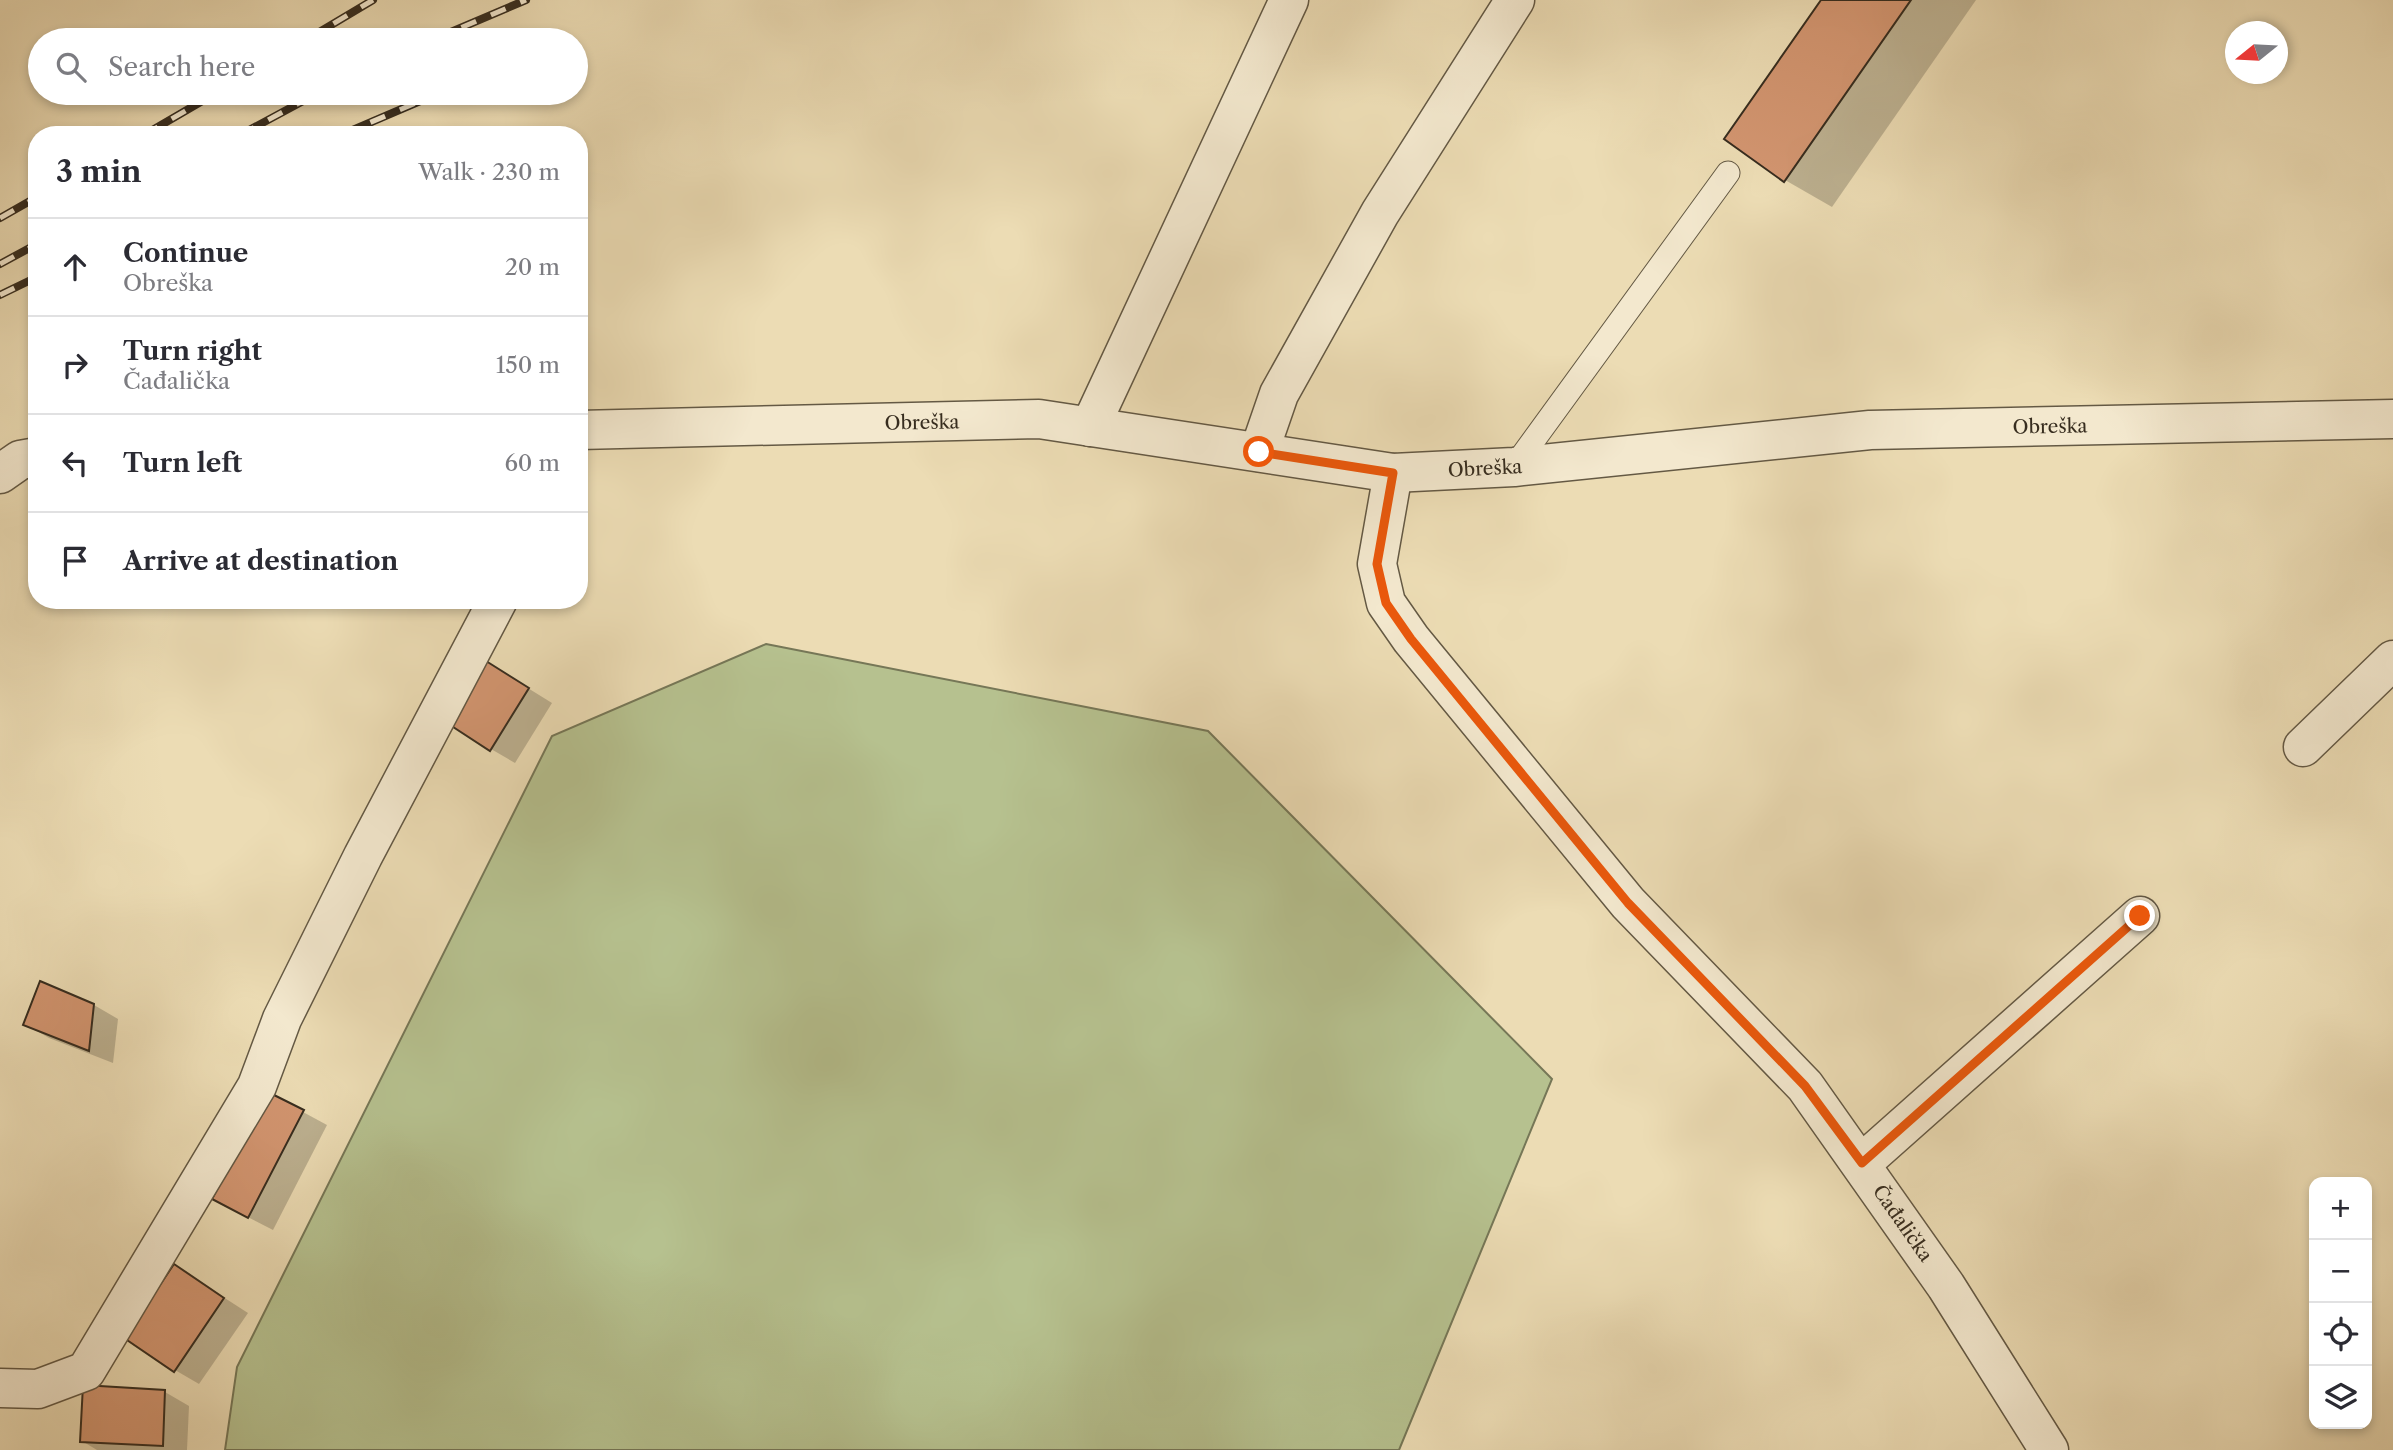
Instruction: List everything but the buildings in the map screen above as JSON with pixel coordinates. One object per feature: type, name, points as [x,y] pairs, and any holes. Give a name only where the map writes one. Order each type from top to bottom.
[{"type":"street","points":[[1090,427],[1289,0]]},
{"type":"street","points":[[1259,452],[1279,394],[1373,226],[1504,6]]},
{"type":"street","name":"Obreška","points":[[588,430],[1039,419],[1393,473],[1514,467],[1870,430],[2393,419]]},
{"type":"street","points":[[0,474],[20,460],[28,459]]},
{"type":"street","name":"Čađalička","points":[[1393,473],[1377,564],[1386,603],[1405,630],[1628,903],[1805,1086],[1862,1163],[1946,1286],[2049,1450]]},
{"type":"street","points":[[0,1388],[38,1389],[86,1371],[257,1086],[282,1019],[493,609]]},
{"type":"street","points":[[2303,747],[2393,660]]},
{"type":"street","points":[[1862,1163],[2140,916]]},
{"type":"lane","points":[[1514,467],[1728,173]]},
{"type":"green space","points":[[766,644],[1208,731],[1552,1079],[1399,1450],[225,1450],[237,1367],[552,736]]},
{"type":"railway","points":[[326,28],[373,0]]},
{"type":"railway","points":[[460,28],[526,0]]},
{"type":"railway","points":[[159,126],[195,105]]},
{"type":"railway","points":[[257,126],[296,105]]},
{"type":"railway","points":[[362,126],[411,105]]},
{"type":"railway","points":[[0,218],[28,202]]},
{"type":"railway","points":[[0,264],[28,249]]},
{"type":"railway","points":[[0,295],[28,281]]},
{"type":"route","points":[[1259,452],[1393,473],[1377,564],[1386,603],[1411,639],[1628,903],[1805,1086],[1862,1163],[2140,916]]}]
